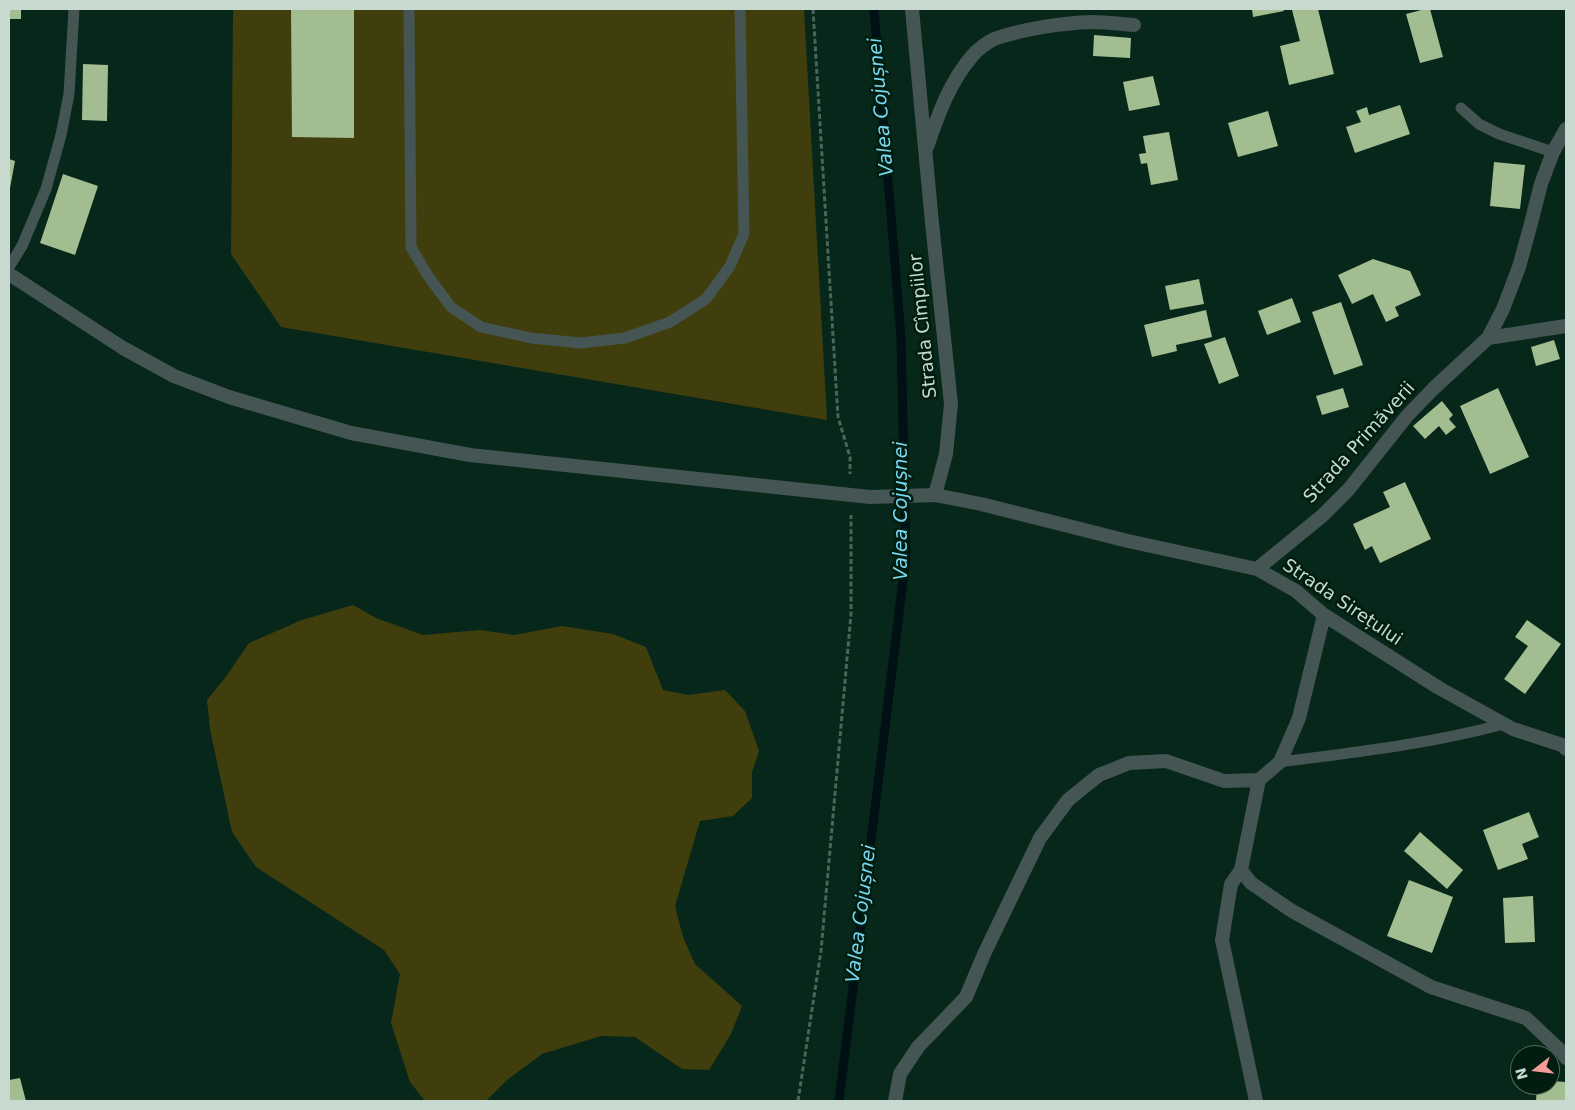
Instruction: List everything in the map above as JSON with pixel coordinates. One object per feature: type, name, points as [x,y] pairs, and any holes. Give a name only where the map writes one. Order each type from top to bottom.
[{"type":"street","name":"Strada Cîmpiilor","points":[[912,9],[951,404],[946,454],[935,495]]},
{"type":"street","name":"Strada Cîmpiilor","points":[[926,151],[940,110],[957,76],[974,54],[992,40],[1059,25],[1093,22],[1134,26]]},
{"type":"street","name":"Strada Primăverii","points":[[1257,569],[1322,516],[1349,489],[1407,416],[1488,338],[1503,309],[1519,267],[1541,184],[1553,152],[1566,129]]},
{"type":"street","name":"Strada Sirețului","points":[[9,274],[123,348],[174,376],[229,397],[351,433],[470,455],[870,497],[935,495],[981,504],[1128,541],[1257,569],[1296,591],[1324,615],[1439,688],[1513,729],[1565,744]]},
{"type":"street","points":[[1488,338],[1566,326]]},
{"type":"street","points":[[1256,1101],[1222,940],[1230,884],[1240,870],[1259,780],[1280,762],[1299,718],[1324,615]]},
{"type":"street","points":[[895,1101],[900,1074],[918,1048],[966,997],[985,952],[1040,838],[1068,800],[1099,774],[1129,763],[1166,761],[1224,781],[1259,780]]},
{"type":"street","points":[[1240,870],[1252,883],[1292,911],[1431,987],[1526,1018],[1566,1058]]},
{"type":"lane","points":[[9,267],[22,246],[46,189],[60,135],[69,94],[74,9]]},
{"type":"lane","points":[[409,9],[411,247],[428,276],[451,307],[481,327],[531,338],[580,343],[626,338],[670,322],[706,299],[730,266],[744,234],[740,9]]},
{"type":"lane","points":[[1461,108],[1479,124],[1499,134],[1553,152]]},
{"type":"lane","points":[[1280,762],[1394,748],[1464,735],[1504,724]]},
{"type":"path","points":[[798,1101],[821,951],[851,614],[850,457],[838,417],[813,9]]},
{"type":"shaded area","points":[[233,9],[804,9],[827,420],[281,327],[231,254]]},
{"type":"shaded area","points":[[353,605],[376,618],[423,635],[480,630],[514,635],[562,626],[613,634],[646,647],[663,690],[689,695],[725,690],[745,711],[759,751],[752,772],[752,798],[733,816],[700,821],[675,906],[683,937],[695,964],[742,1006],[731,1034],[709,1070],[682,1069],[635,1037],[601,1036],[542,1054],[507,1080],[486,1101],[425,1101],[410,1082],[391,1023],[400,974],[384,950],[256,867],[232,832],[210,729],[207,700],[249,643],[302,620]]},
{"type":"building","points":[[9,9],[21,9],[21,19],[9,19]]},
{"type":"building","points":[[291,9],[354,9],[354,138],[292,137]]},
{"type":"building","points":[[1252,9],[1283,9],[1284,11],[1253,17]]},
{"type":"building","points":[[1318,9],[1334,74],[1289,85],[1280,46],[1300,41],[1292,10]]},
{"type":"building","points":[[1430,9],[1443,57],[1420,63],[1406,14]]},
{"type":"building","points":[[1094,35],[1131,38],[1130,58],[1093,56]]},
{"type":"building","points":[[83,64],[108,65],[107,121],[82,120]]},
{"type":"building","points":[[1153,76],[1160,105],[1129,111],[1123,82]]},
{"type":"building","points":[[1400,105],[1410,134],[1355,153],[1346,127],[1361,122],[1356,111],[1367,107],[1369,115]]},
{"type":"building","points":[[1268,111],[1278,146],[1238,157],[1228,123]]},
{"type":"building","points":[[1169,132],[1178,180],[1151,185],[1147,163],[1141,164],[1139,154],[1146,153],[1143,136]]},
{"type":"building","points":[[9,159],[15,161],[10,188],[9,188]]},
{"type":"building","points":[[1494,162],[1525,165],[1520,209],[1490,206]]},
{"type":"building","points":[[63,174],[98,186],[75,255],[40,243]]},
{"type":"building","points":[[1373,259],[1410,271],[1421,295],[1395,307],[1399,316],[1386,322],[1373,294],[1352,304],[1338,275]]},
{"type":"building","points":[[1199,279],[1204,304],[1170,310],[1165,286]]},
{"type":"building","points":[[1292,298],[1301,322],[1267,335],[1258,311]]},
{"type":"building","points":[[1341,302],[1363,365],[1334,375],[1312,312]]},
{"type":"building","points":[[1206,310],[1212,337],[1176,345],[1177,351],[1152,357],[1144,325]]},
{"type":"building","points":[[1225,337],[1239,376],[1219,384],[1204,344]]},
{"type":"building","points":[[1554,340],[1560,359],[1536,366],[1531,347]]},
{"type":"building","points":[[1343,388],[1349,407],[1322,415],[1316,396]]},
{"type":"building","points":[[1498,388],[1529,457],[1490,474],[1460,406]]},
{"type":"building","points":[[1442,401],[1453,415],[1449,419],[1456,427],[1446,435],[1439,426],[1425,439],[1413,426]]},
{"type":"building","points":[[1405,482],[1431,539],[1380,563],[1372,546],[1365,550],[1353,524],[1390,507],[1383,492]]},
{"type":"building","points":[[1527,620],[1561,644],[1525,694],[1504,679],[1528,646],[1515,637]]},
{"type":"building","points":[[1529,812],[1539,837],[1522,844],[1528,859],[1498,870],[1483,830]]},
{"type":"building","points":[[1420,832],[1463,870],[1447,889],[1404,851]]},
{"type":"building","points":[[1409,880],[1453,897],[1432,953],[1387,936]]},
{"type":"building","points":[[1533,896],[1535,942],[1505,943],[1503,898]]},
{"type":"building","points":[[20,1078],[26,1101],[9,1101],[9,1080]]},
{"type":"building","points":[[1560,1082],[1566,1082],[1566,1101],[1536,1101],[1536,1095],[1560,1095]]},
{"type":"waterway","name":"Valea Cojușnei","points":[[839,1101],[906,556],[901,337],[874,9]]}]
